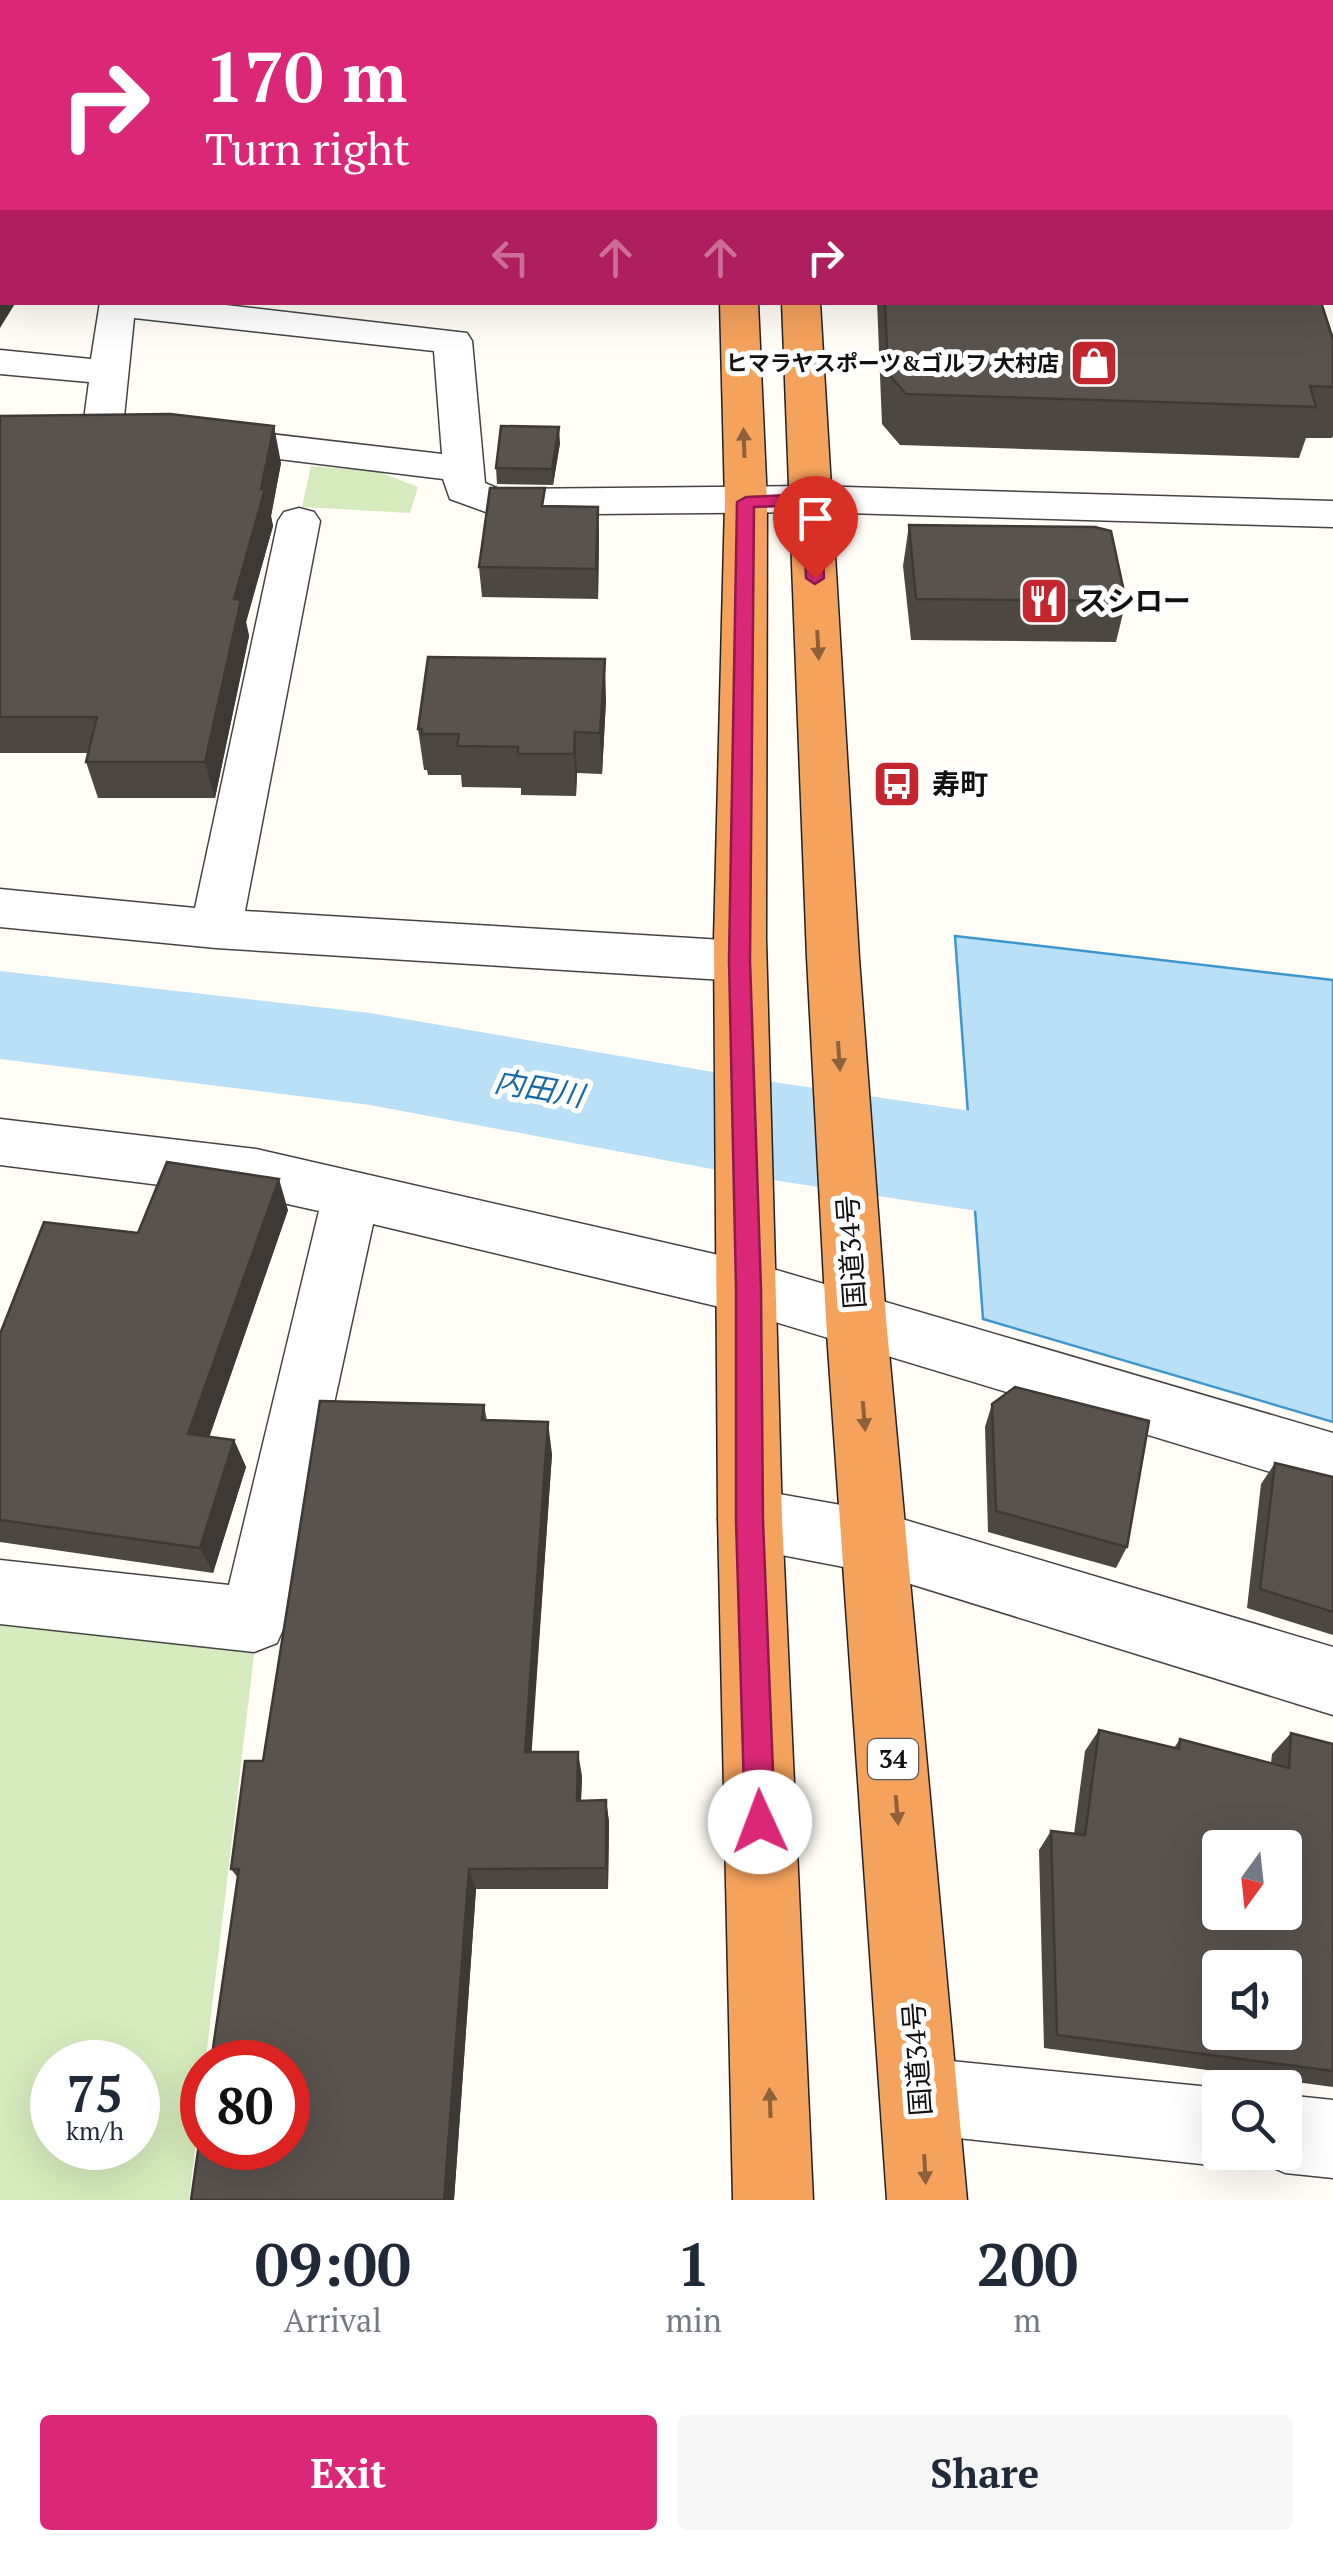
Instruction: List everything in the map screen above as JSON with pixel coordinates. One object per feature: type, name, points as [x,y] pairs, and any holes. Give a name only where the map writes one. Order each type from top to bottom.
[{"type":"highway","points":[[739,305],[746,502],[740,960],[750,1520],[773,2200]]},
{"type":"highway","name":"国道34号","points":[[801,305],[833,958],[856,1319],[927,2200]]},
{"type":"street","points":[[461,468],[103,427],[117,305],[290,312],[453,341],[475,425],[461,468],[465,490],[494,502],[812,499],[1333,514]]},
{"type":"street","points":[[0,362],[110,372]]},
{"type":"street","points":[[216,929],[299,521]]},
{"type":"street","points":[[0,908],[216,929],[740,960]]},
{"type":"street","points":[[0,1142],[256,1173],[748,1288],[1333,1462]]},
{"type":"street","points":[[0,1592],[254,1620],[351,1195]]},
{"type":"street","points":[[750,1520],[874,1542],[1333,1681]]},
{"type":"street","points":[[920,2096],[1202,2125]]},
{"type":"street","points":[[1302,2136],[1333,2139]]},
{"type":"green space","points":[[311,466],[376,471],[418,487],[410,513],[302,507]]},
{"type":"green space","points":[[0,1618],[256,1638],[208,2040],[180,2040],[180,2170],[193,2170],[189,2200],[0,2200]]},
{"type":"water","points":[[955,936],[1333,980],[1333,1422],[983,1319]]},
{"type":"building","name":"ヒマラヤスポーツ&ゴルフ 大村店","points":[[885,305],[1322,305],[1333,339],[1333,387],[1310,386],[1316,407],[906,394],[888,373]]},
{"type":"building","points":[[170,414],[274,426],[261,489],[265,489],[234,599],[241,600],[205,762],[86,762],[97,717],[0,717],[0,416]]},
{"type":"building","points":[[501,426],[559,427],[552,469],[496,468]]},
{"type":"building","points":[[490,488],[545,488],[542,506],[598,507],[596,569],[479,567]]},
{"type":"building","points":[[909,525],[1095,527],[1111,531],[1126,601],[916,599]]},
{"type":"building","points":[[428,657],[605,659],[600,733],[575,732],[574,754],[518,754],[518,747],[457,746],[459,734],[422,734],[422,729],[418,729]]},
{"type":"building","points":[[167,1162],[279,1179],[188,1434],[234,1440],[200,1548],[0,1520],[0,1334],[44,1222],[138,1233]]},
{"type":"building","points":[[1015,1387],[1149,1421],[1127,1547],[996,1511],[992,1404]]},
{"type":"building","points":[[320,1401],[484,1405],[482,1420],[548,1422],[525,1752],[578,1752],[577,1801],[606,1800],[606,1868],[469,1869],[444,2200],[191,2200],[195,2170],[310,2170],[310,2040],[214,2040],[239,1869],[231,1869],[245,1761],[263,1761]]},
{"type":"building","points":[[1275,1463],[1333,1477],[1333,1612],[1260,1589]]},
{"type":"building","points":[[1099,1730],[1179,1749],[1180,1739],[1289,1768],[1291,1733],[1333,1744],[1333,2071],[1057,2035],[1051,1831],[1085,1835]]},
{"type":"waterway","name":"内田川","points":[[0,1015],[370,1059],[766,1130],[1075,1176]]},
{"type":"place","name":"ヒマラヤスポーツ&ゴルフ 大村店","points":[[1094,363]]},
{"type":"place","name":"スシロー","points":[[1044,601]]},
{"type":"place","name":"寿町","points":[[897,784]]},
{"type":"route","points":[[760,1822],[740,960],[746,502],[812,499],[815,578]]}]
